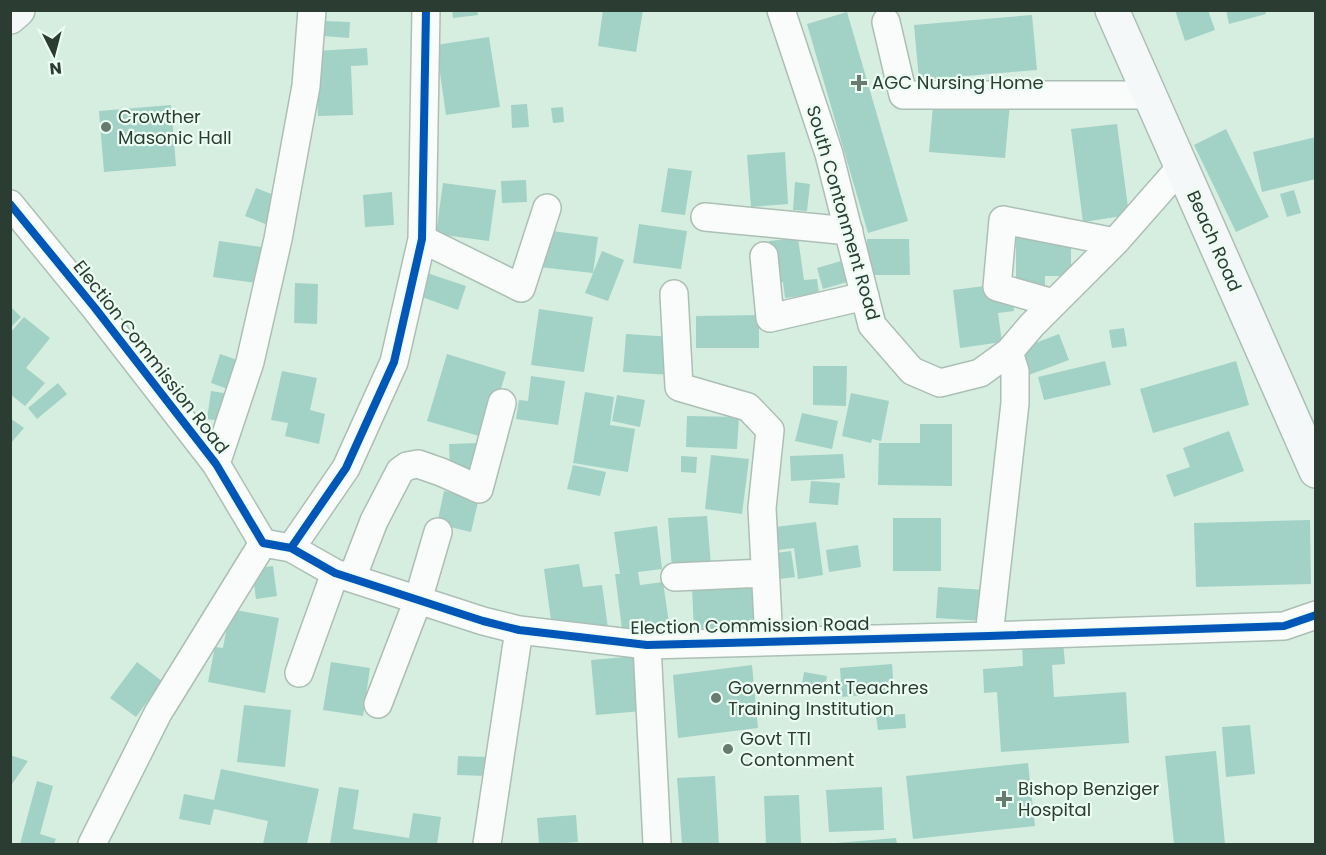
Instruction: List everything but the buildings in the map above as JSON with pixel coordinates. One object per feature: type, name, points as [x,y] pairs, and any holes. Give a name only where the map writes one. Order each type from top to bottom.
[{"type":"main road","points":[[10,17],[18,10]]},
{"type":"main road","name":"Beach Road","points":[[1112,10],[1316,471]]},
{"type":"street","points":[[216,464],[250,362],[278,239],[306,86],[312,10]]},
{"type":"street","points":[[291,548],[346,468],[394,362],[422,239],[426,10]]},
{"type":"street","name":"South Contonment Road","points":[[782,10],[829,154],[873,325],[912,371],[940,383],[980,374],[1009,352],[1053,303],[1115,242],[1181,167]]},
{"type":"street","points":[[886,22],[903,95],[1149,95]]},
{"type":"street","name":"Election Commission Road","points":[[10,204],[95,308],[216,464],[263,543],[291,548],[344,575],[483,621],[519,630],[647,645],[1284,626],[1316,615]]},
{"type":"street","points":[[422,239],[521,288],[547,208]]},
{"type":"street","points":[[705,217],[849,231]]},
{"type":"street","points":[[1053,303],[997,287],[1004,220],[1115,242]]},
{"type":"street","points":[[764,256],[771,318],[865,297]]},
{"type":"street","points":[[674,294],[679,387],[748,407],[770,430],[762,508],[770,641]]},
{"type":"street","points":[[989,636],[1015,404],[1015,371],[1009,352]]},
{"type":"street","points":[[299,673],[344,575],[400,471],[407,466],[418,464],[479,489],[502,403]]},
{"type":"street","points":[[378,704],[418,600],[438,532]]},
{"type":"street","points":[[92,844],[158,713],[263,543]]},
{"type":"street","points":[[675,577],[765,573]]},
{"type":"street","points":[[487,844],[519,630]]},
{"type":"street","points":[[647,645],[657,844]]},
{"type":"cycle path","points":[[291,548],[346,468],[394,362],[422,239],[426,10]]},
{"type":"cycle path","points":[[10,204],[95,308],[216,464],[263,543],[291,548],[335,573],[483,621],[519,630],[647,645],[1284,626],[1316,615]]},
{"type":"place","name":"AGC Nursing Home","points":[[859,83]]},
{"type":"place","name":"Crowther Masonic Hall","points":[[106,127]]},
{"type":"place","name":"Government Teachres Training Institution","points":[[716,698]]},
{"type":"place","name":"Govt TTI Contonment","points":[[728,749]]},
{"type":"place","name":"Bishop Benziger Hospital","points":[[1004,799]]}]
